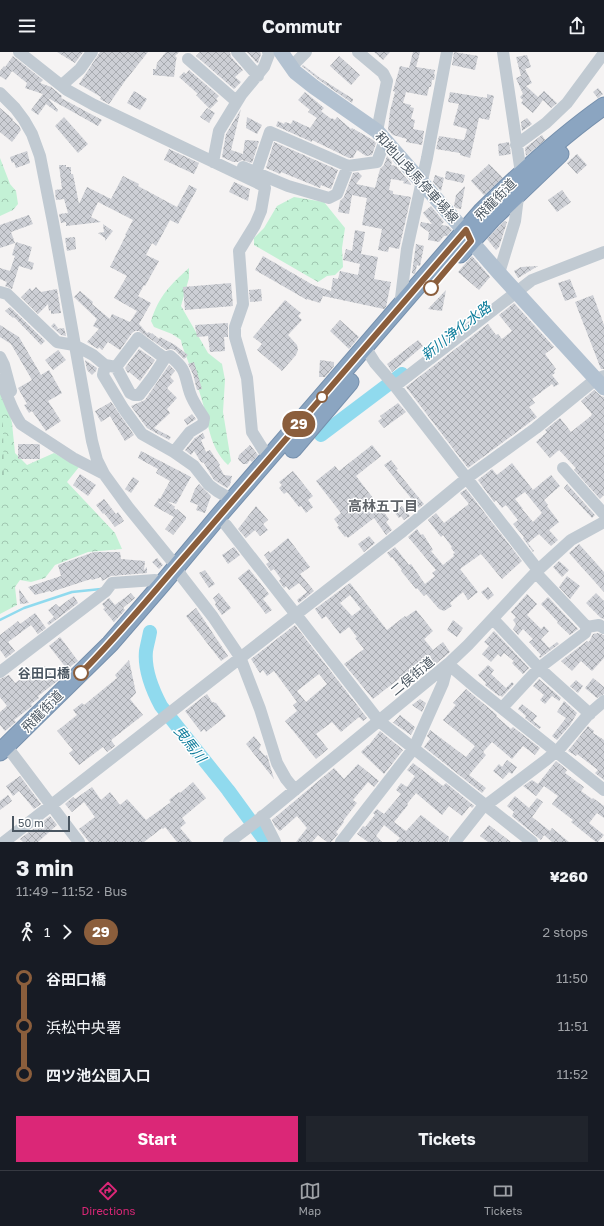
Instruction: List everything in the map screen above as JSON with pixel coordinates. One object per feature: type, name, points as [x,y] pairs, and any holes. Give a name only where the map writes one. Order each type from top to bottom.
[{"type":"highway","name":"飛龍街道","points":[[4,750],[110,644],[162,584],[179,571],[226,526],[368,352],[468,235],[482,211],[521,173],[604,106]]},
{"type":"highway","name":"飛龍街道","points":[[4,750],[140,626],[179,571],[234,499],[271,456],[368,352],[400,306],[468,235],[519,193],[562,152],[604,120]]},
{"type":"main road","name":"和地山曳馬停車場線","points":[[281,52],[291,67],[314,87],[381,136],[468,235],[499,273],[601,381]]},
{"type":"street","points":[[19,52],[67,90],[94,105],[264,186],[265,188],[261,211],[255,225],[239,251],[243,304],[235,327],[235,337],[247,378],[252,432],[264,451],[271,456]]},
{"type":"street","points":[[62,85],[80,69],[92,52]]},
{"type":"street","points":[[237,52],[258,76]]},
{"type":"street","points":[[213,162],[219,131],[236,101],[264,67],[268,60],[268,52]]},
{"type":"street","points":[[291,67],[306,52]]},
{"type":"street","points":[[256,173],[270,132],[348,166],[377,162],[387,81],[382,73],[358,52]]},
{"type":"street","points":[[400,306],[407,249],[427,158],[447,52]]},
{"type":"street","points":[[499,273],[515,221],[521,173],[503,52]]},
{"type":"street","points":[[516,145],[546,124],[566,103],[604,53]]},
{"type":"street","points":[[188,59],[236,101]]},
{"type":"street","points":[[0,93],[15,108],[24,120],[32,134],[40,156],[74,346],[97,460],[104,474],[132,513],[179,571],[240,657],[260,709],[277,763],[294,790]]},
{"type":"street","points":[[243,167],[288,186],[329,198],[337,194],[348,166]]},
{"type":"street","points":[[395,386],[514,288],[604,252]]},
{"type":"street","points":[[0,292],[7,294],[57,342],[74,346],[93,355],[110,366],[130,393],[134,395],[138,395],[152,378],[165,358],[170,356],[180,364],[185,372],[193,401],[204,418],[203,424],[190,432],[174,452]]},
{"type":"street","points":[[165,358],[138,338],[103,375],[123,408],[142,434],[174,452],[194,466],[209,485],[229,498],[234,499]]},
{"type":"street","points":[[368,352],[467,478],[537,571],[587,627]]},
{"type":"street","points":[[0,357],[11,387],[12,394],[9,400]]},
{"type":"street","points":[[0,380],[15,416],[24,427],[74,458],[104,474]]},
{"type":"street","points":[[4,842],[403,531],[467,478],[601,381]]},
{"type":"street","points":[[563,468],[604,514]]},
{"type":"street","name":"二俣街道","points":[[229,842],[256,822],[448,664],[493,619],[537,571],[571,540],[604,522]]},
{"type":"street","points":[[226,526],[379,721],[532,842]]},
{"type":"street","points":[[0,672],[109,587],[155,580],[162,584]]},
{"type":"street","points":[[493,619],[539,668],[590,714]]},
{"type":"street","points":[[587,627],[598,625],[604,628]]},
{"type":"street","points":[[502,708],[539,668],[585,633],[587,627]]},
{"type":"street","points":[[341,842],[414,748],[443,683],[448,664],[604,790]]},
{"type":"street","points":[[455,842],[481,809],[546,760],[604,701]]},
{"type":"street","points":[[4,750],[51,804],[79,842]]},
{"type":"street","points":[[256,822],[275,842]]},
{"type":"green space","points":[[0,158],[10,184],[16,191],[18,204],[13,210],[0,216]]},
{"type":"green space","points":[[294,197],[324,202],[345,228],[342,248],[343,267],[335,275],[327,276],[318,282],[254,245],[254,238],[264,228],[277,206]]},
{"type":"green space","points":[[189,268],[189,278],[181,306],[208,353],[222,364],[225,380],[223,412],[231,461],[228,465],[216,450],[197,384],[181,340],[172,334],[154,327],[151,321],[154,312],[166,292]]},
{"type":"green space","points":[[0,375],[12,423],[15,453],[27,465],[54,453],[79,467],[67,482],[115,533],[122,549],[88,552],[55,565],[45,578],[31,582],[20,580],[15,587],[17,605],[0,614]]},
{"type":"green space","points":[[0,405],[3,426],[4,484],[0,484]]},
{"type":"building","points":[[57,52],[83,52],[75,63]]},
{"type":"building","points":[[100,52],[148,52],[109,104],[100,99],[101,97],[79,84]]},
{"type":"building","points":[[166,52],[179,52],[175,56],[177,58],[174,77],[153,75],[153,69],[156,69],[157,63]]},
{"type":"building","points":[[200,52],[230,52],[231,57],[243,70],[235,77],[241,82],[234,89],[196,56]]},
{"type":"building","points":[[247,52],[260,52],[261,54],[258,63],[257,63]]},
{"type":"building","points":[[374,52],[390,52],[383,60]]},
{"type":"building","points":[[413,52],[420,52],[416,67],[435,70],[434,80],[432,80],[427,96],[406,92],[403,103],[411,105],[410,107],[414,108],[411,119],[415,120],[413,129],[424,131],[422,145],[406,142],[407,139],[393,135],[388,130],[390,111],[395,92],[393,91],[400,66],[409,68]]},
{"type":"building","points":[[454,52],[478,56],[475,70],[452,65]]},
{"type":"building","points":[[527,55],[531,67],[525,69],[532,83],[526,86],[538,97],[544,91],[557,103],[551,108],[543,100],[533,113],[521,103],[523,100],[520,97],[523,94],[516,78],[521,76],[516,57]]},
{"type":"building","points":[[13,56],[43,80],[40,83],[51,87],[62,96],[61,98],[102,120],[98,126],[48,98],[58,110],[57,112],[46,104],[38,115],[31,110],[43,94],[25,88],[27,83],[12,71],[6,80],[0,76],[0,71]]},
{"type":"building","points":[[339,56],[360,75],[351,85],[330,66]]},
{"type":"building","points":[[303,65],[353,99],[352,103],[319,80],[302,66]]},
{"type":"building","points":[[189,70],[219,96],[216,99],[218,101],[210,109],[196,95],[198,94],[179,77],[184,72],[186,74]]},
{"type":"building","points":[[598,88],[603,94],[598,98],[593,92]]},
{"type":"building","points":[[134,91],[147,99],[140,110],[127,103]]},
{"type":"building","points":[[305,92],[324,108],[321,111],[331,119],[332,118],[335,120],[337,117],[351,129],[352,128],[373,140],[376,143],[372,155],[366,156],[357,150],[353,158],[349,158],[312,140],[312,142],[276,126],[278,121],[284,124],[285,122],[291,124],[293,120],[310,128],[317,118],[308,112],[310,110],[298,100]]},
{"type":"building","points":[[450,92],[487,98],[487,94],[494,96],[489,120],[479,118],[470,158],[460,155],[460,153],[436,149],[439,136],[464,140],[467,129],[453,125],[459,104],[448,102]]},
{"type":"building","points":[[0,108],[13,119],[12,120],[21,130],[12,142],[0,132]]},
{"type":"building","points":[[207,108],[215,113],[209,123],[200,117]]},
{"type":"building","points":[[241,109],[231,150],[243,154],[245,140],[259,141],[252,163],[242,160],[233,162],[222,157],[226,134]]},
{"type":"building","points":[[64,117],[88,144],[78,153],[55,126]]},
{"type":"building","points":[[247,117],[262,125],[257,134],[246,128]]},
{"type":"building","points":[[527,118],[532,124],[522,131],[521,122]]},
{"type":"building","points":[[542,135],[545,140],[526,156],[525,148]]},
{"type":"building","points":[[274,142],[338,170],[331,189],[321,185],[320,188],[281,172],[280,174],[266,168]]},
{"type":"building","points":[[509,142],[511,154],[499,156],[498,144]]},
{"type":"building","points":[[169,149],[199,163],[194,174],[164,160]]},
{"type":"building","points":[[27,151],[30,163],[16,168],[10,157]]},
{"type":"building","points":[[577,154],[587,165],[577,174],[567,163]]},
{"type":"building","points":[[387,156],[392,162],[391,165],[396,166],[411,184],[403,183],[404,181],[391,179],[389,190],[393,191],[393,194],[411,197],[399,249],[389,247],[388,252],[378,250],[382,229],[362,225],[367,198],[352,195],[349,214],[338,212],[340,201],[344,197],[353,173],[358,172],[362,176],[356,184],[375,188],[380,169],[384,165]]},
{"type":"building","points":[[489,164],[503,178],[484,195],[471,181]]},
{"type":"building","points":[[59,165],[71,167],[71,174],[73,174],[79,204],[87,187],[111,199],[123,176],[139,184],[138,186],[177,207],[189,185],[197,189],[178,224],[170,220],[156,246],[152,243],[146,255],[159,261],[138,296],[151,303],[139,324],[147,333],[152,333],[159,339],[160,337],[175,345],[188,355],[184,359],[175,350],[166,350],[139,331],[132,333],[120,350],[108,342],[102,350],[99,347],[98,349],[87,342],[99,329],[93,326],[97,319],[74,297],[80,291],[93,302],[92,304],[110,319],[112,314],[130,322],[137,311],[114,298],[127,276],[110,267],[133,220],[98,202],[91,217],[101,222],[66,226],[66,222],[61,223],[59,214],[68,213],[64,199],[56,200],[55,190],[62,189]]},
{"type":"building","points":[[446,171],[465,175],[463,183],[445,179]]},
{"type":"building","points":[[435,175],[444,178],[441,191],[433,182]]},
{"type":"building","points":[[234,182],[250,189],[248,201],[229,192]]},
{"type":"building","points":[[465,186],[461,209],[456,208],[454,206],[456,195]]},
{"type":"building","points":[[562,190],[571,202],[557,212],[548,200]]},
{"type":"building","points":[[431,206],[444,222],[441,225],[448,226],[452,230],[439,242],[428,240],[429,232],[420,226],[421,222],[432,224],[423,213]]},
{"type":"building","points":[[29,215],[33,224],[11,232],[15,243],[0,248],[0,225]]},
{"type":"building","points":[[504,221],[507,222],[499,247],[496,250],[487,239]]},
{"type":"building","points":[[103,224],[113,231],[105,241],[105,238],[98,233],[104,232]]},
{"type":"building","points":[[355,230],[365,232],[361,254],[378,257],[374,279],[391,282],[386,307],[384,309],[323,296],[320,303],[307,300],[255,270],[263,256],[313,285],[331,291],[333,278],[338,279],[340,271],[358,275],[360,264],[343,260],[346,249],[352,251]]},
{"type":"building","points":[[75,237],[76,249],[67,251],[65,238]]},
{"type":"building","points":[[16,242],[32,247],[28,261],[34,263],[32,270],[19,266],[12,289],[5,286],[7,282],[0,279],[0,268],[10,271],[15,256],[12,255]]},
{"type":"building","points":[[416,244],[424,246],[420,266],[417,265],[415,274],[412,273]]},
{"type":"building","points":[[472,256],[490,277],[479,290],[458,272]]},
{"type":"building","points":[[538,266],[518,278],[514,271],[521,267]]},
{"type":"building","points":[[570,279],[577,297],[565,301],[558,283]]},
{"type":"building","points":[[231,283],[233,306],[185,310],[183,287]]},
{"type":"building","points":[[36,287],[41,292],[57,289],[61,313],[51,314],[48,304],[38,314],[21,297],[30,288],[32,291]]},
{"type":"building","points":[[261,289],[262,301],[250,302],[249,290]]},
{"type":"building","points":[[446,290],[442,311],[428,309]]},
{"type":"building","points":[[593,295],[604,325],[604,369],[601,369],[575,302]]},
{"type":"building","points":[[285,300],[301,313],[298,316],[302,320],[288,335],[297,345],[298,350],[296,355],[282,371],[257,350],[262,344],[253,337]]},
{"type":"building","points":[[514,303],[554,347],[545,354],[556,369],[554,371],[555,373],[552,375],[559,384],[554,387],[552,384],[532,399],[535,403],[529,407],[537,417],[468,468],[406,387],[488,324],[496,335],[498,334],[502,339],[512,331],[499,315]]},
{"type":"building","points":[[10,307],[45,341],[41,345],[14,317],[13,318],[5,311]]},
{"type":"building","points":[[340,320],[359,337],[349,349],[330,331]]},
{"type":"building","points":[[54,323],[58,328],[57,329],[64,328],[66,336],[61,335],[51,326]]},
{"type":"building","points":[[228,323],[228,337],[224,337],[225,351],[210,352],[208,336],[197,337],[195,325]]},
{"type":"building","points":[[0,325],[19,337],[41,375],[49,370],[62,393],[48,401],[61,421],[46,431],[32,411],[29,413],[24,405],[27,404],[18,388],[32,380],[11,344],[0,337]]},
{"type":"building","points":[[418,340],[423,346],[392,372],[387,364]]},
{"type":"building","points":[[139,349],[155,360],[140,381],[129,372],[128,373],[125,368]]},
{"type":"building","points":[[58,350],[66,360],[53,370],[45,360]]},
{"type":"building","points":[[85,360],[97,368],[92,375],[87,370]]},
{"type":"building","points":[[320,360],[334,362],[334,366],[325,377],[319,377]]},
{"type":"building","points":[[194,362],[202,389],[197,390],[193,374],[188,364]]},
{"type":"building","points":[[169,365],[175,371],[170,377],[174,381],[167,388],[177,398],[167,409],[170,413],[154,428],[171,437],[169,440],[147,428],[131,406],[145,400]]},
{"type":"building","points":[[594,390],[604,397],[604,495],[600,499],[574,470],[576,468],[559,450],[550,458],[536,442],[547,432],[545,430],[560,418],[571,432],[591,416],[592,414],[581,401]]},
{"type":"building","points":[[111,402],[134,435],[125,441],[110,416],[101,422],[95,411]]},
{"type":"building","points":[[398,403],[406,412],[384,428],[378,421],[382,418],[380,416]]},
{"type":"building","points":[[192,414],[196,419],[187,425],[184,420]]},
{"type":"building","points":[[203,433],[205,438],[201,440],[206,452],[210,450],[220,465],[219,466],[224,475],[232,476],[230,485],[227,488],[214,480],[204,463],[201,462],[194,451],[191,455],[185,450],[195,438]]},
{"type":"building","points":[[18,444],[40,445],[40,459],[18,459]]},
{"type":"building","points":[[250,445],[258,455],[252,462],[250,460],[247,464],[243,464],[238,459],[239,455]]},
{"type":"building","points":[[372,445],[381,456],[356,476],[389,519],[386,522],[392,530],[386,535],[374,518],[348,538],[346,536],[345,537],[337,527],[339,526],[334,519],[341,513],[316,481],[335,466],[339,471]]},
{"type":"building","points":[[141,451],[191,477],[176,504],[167,501],[186,517],[173,535],[165,529],[174,517],[154,506],[159,498],[160,499],[170,481],[156,473],[158,469],[138,458]]},
{"type":"building","points":[[391,460],[398,469],[396,470],[424,504],[419,508],[384,465]]},
{"type":"building","points":[[512,463],[533,490],[551,475],[560,486],[544,500],[559,522],[549,530],[558,540],[551,546],[539,534],[528,543],[534,551],[533,552],[523,538],[524,537],[513,524],[518,520],[506,505],[502,508],[496,500],[494,502],[478,480],[492,469],[497,475]],"holes":[[[525,492],[542,513],[533,522],[515,499]]]},
{"type":"building","points":[[293,471],[313,496],[308,500],[313,507],[306,513],[287,492],[284,494],[279,488],[282,485],[279,482]]},
{"type":"building","points":[[80,474],[96,485],[88,496],[73,485]]},
{"type":"building","points":[[133,477],[139,481],[131,493],[125,489]]},
{"type":"building","points":[[199,484],[211,496],[205,513],[196,510],[198,505],[190,502],[195,489]]},
{"type":"building","points":[[567,484],[595,515],[592,518],[564,488]]},
{"type":"building","points":[[466,489],[522,561],[502,579],[481,554],[460,569],[478,592],[468,600],[463,592],[450,603],[452,606],[444,611],[439,609],[426,594],[424,596],[417,588],[416,589],[392,557],[391,558],[387,553],[395,547],[409,565],[411,564],[425,584],[435,576],[432,573],[436,570],[408,537],[417,529],[421,535],[423,534],[433,550],[431,551],[443,565],[454,556],[453,554],[455,553],[451,548],[452,547],[443,535],[441,537],[428,520],[436,513],[444,523],[469,504],[460,493]]},
{"type":"building","points":[[104,499],[116,514],[118,512],[124,521],[115,527],[96,505]]},
{"type":"building","points":[[256,506],[268,520],[263,524],[268,530],[260,536],[255,530],[246,538],[238,529]]},
{"type":"building","points":[[402,506],[410,516],[404,520],[401,516],[399,518],[394,512]]},
{"type":"building","points":[[369,536],[375,543],[364,552],[358,544]]},
{"type":"building","points":[[288,538],[310,567],[300,574],[314,591],[299,603],[297,600],[307,592],[299,583],[289,590],[286,586],[284,588],[279,581],[281,579],[274,569],[271,571],[266,564],[269,562],[264,555],[269,551],[270,553]]},
{"type":"building","points":[[579,544],[604,572],[604,592],[569,553]]},
{"type":"building","points":[[234,547],[240,555],[228,564],[222,555]]},
{"type":"building","points":[[94,552],[120,552],[121,559],[145,561],[144,570],[147,567],[147,573],[111,576],[102,581],[101,577],[51,592],[35,595],[28,587],[61,576],[58,565]]},
{"type":"building","points":[[157,558],[163,565],[159,569],[152,562]]},
{"type":"building","points":[[559,561],[569,570],[562,577],[553,567]]},
{"type":"building","points":[[249,569],[269,594],[263,599],[272,610],[266,614],[238,578]]},
{"type":"building","points":[[205,570],[215,584],[209,588],[199,573]]},
{"type":"building","points":[[567,576],[580,586],[570,599],[559,587]]},
{"type":"building","points":[[350,583],[387,630],[405,616],[406,617],[416,610],[433,631],[424,639],[433,650],[443,642],[450,652],[432,667],[429,663],[409,678],[405,674],[373,699],[344,664],[364,649],[355,638],[357,637],[349,627],[340,634],[326,616],[322,619],[315,609]],"holes":[[[350,595],[361,609],[352,616],[340,603]]]},
{"type":"building","points":[[488,587],[494,595],[488,600],[481,592]]},
{"type":"building","points":[[19,589],[29,603],[20,604]]},
{"type":"building","points":[[131,593],[135,598],[123,608],[125,610],[114,622],[103,609],[105,608],[102,604],[109,598],[115,605]]},
{"type":"building","points":[[219,593],[231,608],[222,615],[215,605],[216,603],[213,598]]},
{"type":"building","points":[[596,593],[604,601],[604,619],[601,618],[586,603]]},
{"type":"building","points":[[527,594],[537,604],[527,615],[541,629],[544,626],[549,631],[541,639],[549,648],[557,642],[559,644],[540,658],[539,657],[541,655],[529,642],[533,639],[523,629],[518,635],[513,629],[516,624],[513,620],[516,617],[511,612]]},
{"type":"building","points":[[74,596],[78,603],[49,625],[47,623],[54,617],[48,610],[56,604],[59,607]]},
{"type":"building","points":[[548,597],[578,629],[570,635],[557,623],[558,622],[541,604]]},
{"type":"building","points":[[196,608],[228,656],[221,661],[186,616]]},
{"type":"building","points":[[35,613],[46,628],[38,634],[31,625],[8,642],[15,651],[6,658],[0,650],[0,635],[18,621],[20,624]]},
{"type":"building","points":[[453,620],[463,628],[457,637],[447,630]]},
{"type":"building","points":[[295,625],[367,718],[363,721],[359,717],[341,732],[332,722],[316,734],[328,749],[316,759],[285,721],[297,711],[293,705],[297,702],[274,671],[267,676],[263,670],[260,673],[251,659]],"holes":[[[319,674],[327,684],[306,702],[297,691]]]},
{"type":"building","points":[[494,631],[529,668],[523,674],[512,663],[514,661],[504,653],[501,657],[498,654],[491,662],[482,654],[489,646],[484,642]]},
{"type":"building","points":[[598,633],[604,635],[604,658],[592,671],[581,661],[572,671],[561,661],[587,641],[589,642],[593,634]]},
{"type":"building","points":[[60,637],[78,661],[67,669],[49,646]]},
{"type":"building","points":[[129,660],[136,693],[130,699],[143,715],[111,740],[115,746],[107,752],[103,747],[79,765],[69,753],[73,750],[57,731],[77,715],[73,710],[82,703],[84,705],[117,678],[115,675]]},
{"type":"building","points":[[488,665],[494,670],[491,674],[506,688],[512,682],[514,684],[502,697],[485,685],[486,683],[478,675]]},
{"type":"building","points":[[45,666],[53,676],[56,674],[60,679],[38,696],[39,698],[31,704],[32,706],[14,720],[16,722],[5,731],[0,725],[0,712],[7,706],[0,697],[0,679],[9,675],[15,683],[26,675],[23,672],[29,667],[34,674]]},
{"type":"building","points":[[593,678],[604,687],[604,694],[597,698],[585,688]]},
{"type":"building","points":[[539,679],[561,698],[559,701],[552,696],[545,704],[540,700],[544,695],[533,686]]},
{"type":"building","points":[[576,680],[583,686],[578,693],[570,686]]},
{"type":"building","points":[[466,689],[511,729],[513,727],[540,748],[535,755],[523,746],[512,759],[492,742],[483,752],[486,755],[469,775],[486,788],[482,793],[424,747],[430,739],[427,736],[430,730],[466,757],[475,746],[443,720],[456,705],[453,703]]},
{"type":"building","points":[[207,694],[212,702],[216,703],[226,716],[206,732],[204,729],[201,732],[185,711]]},
{"type":"building","points":[[420,699],[426,703],[422,712],[412,705]]},
{"type":"building","points":[[564,701],[577,713],[570,725],[557,740],[552,736],[566,718],[557,712]]},
{"type":"building","points":[[522,704],[537,716],[533,721],[541,727],[539,729],[525,718],[526,716],[518,709]]},
{"type":"building","points":[[400,715],[415,727],[411,735],[393,723]]},
{"type":"building","points":[[588,726],[594,731],[593,733],[604,740],[604,780],[595,773],[598,770],[577,754],[576,756],[568,751]]},
{"type":"building","points":[[380,731],[403,750],[384,774],[361,752],[369,745]]},
{"type":"building","points":[[254,736],[261,745],[259,749],[265,756],[267,755],[274,779],[246,744]]},
{"type":"building","points":[[507,760],[517,767],[512,774],[509,772],[503,779],[493,771],[499,764],[502,767]]},
{"type":"building","points":[[556,761],[567,770],[565,773],[584,787],[581,791],[604,806],[604,818],[597,813],[589,823],[604,835],[598,842],[571,822],[573,820],[552,804],[558,796],[544,786],[536,796],[523,786],[532,780],[538,784]]},
{"type":"building","points":[[413,763],[443,786],[446,783],[474,806],[472,808],[470,806],[462,816],[449,806],[442,815],[416,793],[394,822],[406,831],[421,815],[449,837],[448,842],[396,842],[400,838],[384,825],[376,836],[382,842],[368,842],[357,834],[375,815],[373,813],[377,809],[384,814],[401,794],[396,790],[401,783],[407,787],[415,776],[407,770]]},
{"type":"building","points":[[358,764],[379,781],[374,787],[368,782],[353,800],[357,803],[343,821],[344,822],[336,832],[338,834],[331,842],[327,842],[318,835],[312,842],[296,842],[307,828],[297,816],[280,831],[275,826],[272,820],[334,768],[344,779]]},
{"type":"building","points":[[20,776],[41,804],[34,809],[19,791],[13,796],[6,786]]},
{"type":"building","points":[[193,782],[206,798],[182,818],[186,823],[180,828],[192,842],[177,842],[165,827],[144,842],[89,842],[79,829],[95,817],[84,802],[72,812],[65,804],[73,797],[75,799],[92,787],[101,800],[110,792],[120,805],[127,799],[146,820],[171,802],[169,800]]},
{"type":"building","points":[[8,795],[12,801],[0,810],[0,801]]},
{"type":"building","points":[[515,796],[529,808],[537,798],[543,802],[532,817],[550,831],[552,828],[569,842],[552,842],[544,835],[541,840],[512,816],[514,812],[507,806]]},
{"type":"building","points":[[50,816],[57,825],[38,842],[23,842],[20,839]]},
{"type":"building","points":[[489,825],[511,842],[488,842],[480,836]]},
{"type":"waterway","name":"新川浄化水路","points":[[321,435],[402,374]]},
{"type":"waterway","points":[[0,620],[24,608],[72,592],[101,589]]},
{"type":"waterway","name":"曳馬川","points":[[150,632],[146,651],[147,672],[161,706],[228,790],[266,842]]},
{"type":"bus line","name":"29","points":[[81,673],[110,644],[466,230],[471,241],[431,288]]},
{"type":"place","name":"谷田口橋","points":[[81,673]]},
{"type":"district","name":"高林五丁目","points":[[383,506]]}]
